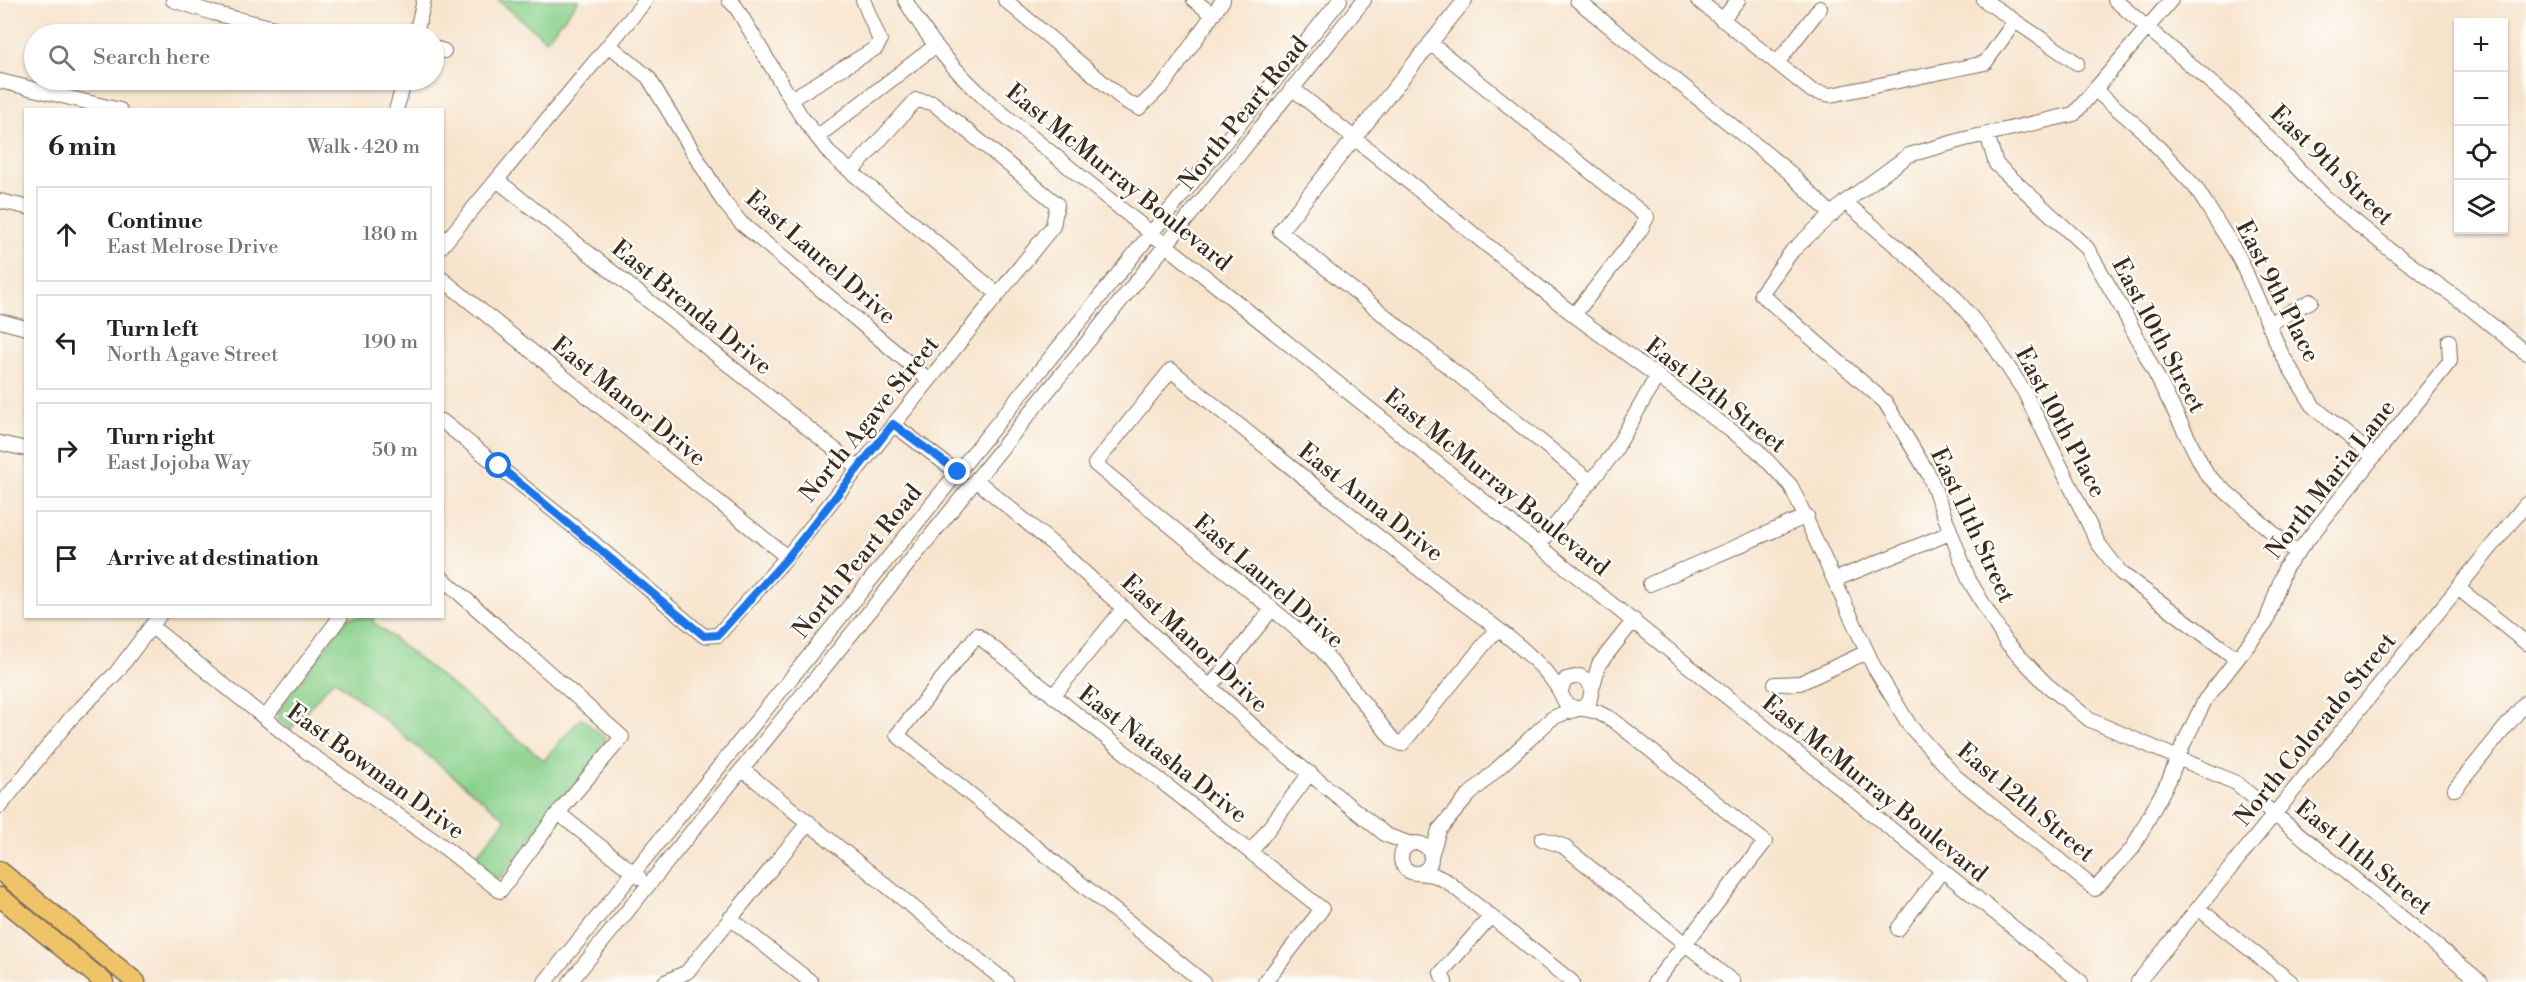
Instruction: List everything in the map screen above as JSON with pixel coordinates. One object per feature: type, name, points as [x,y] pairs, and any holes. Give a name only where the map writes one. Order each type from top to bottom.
[{"type":"main road","points":[[0,872],[136,982]]},
{"type":"main road","points":[[0,897],[104,982]]},
{"type":"street","points":[[173,0],[258,24]]},
{"type":"street","points":[[418,24],[424,0]]},
{"type":"street","points":[[444,244],[646,0]]},
{"type":"street","points":[[729,0],[736,7],[791,99],[831,155],[998,294]]},
{"type":"street","points":[[791,99],[876,48],[880,41],[862,0]]},
{"type":"street","name":"East McMurray Boulevard","points":[[905,0],[951,68],[992,105],[1634,620],[1941,872],[2081,982]]},
{"type":"street","points":[[1005,0],[1125,101],[1139,108],[1165,83],[1223,0]]},
{"type":"street","points":[[1194,0],[1213,15]]},
{"type":"street","name":"North Peart Road","points":[[545,982],[1340,0]]},
{"type":"street","name":"North Peart Road","points":[[570,982],[743,771],[1364,0]]},
{"type":"street","points":[[1465,0],[1280,231],[1591,482]]},
{"type":"street","points":[[1576,0],[1789,172],[1832,215],[1845,202],[1910,155],[2074,114],[2171,0]]},
{"type":"street","points":[[1698,0],[1812,91],[1831,95],[1985,63],[2015,21]]},
{"type":"street","points":[[1722,20],[1738,0]]},
{"type":"street","points":[[1984,0],[2077,63]]},
{"type":"street","name":"East 9th Street","points":[[2115,0],[2237,105],[2326,198],[2526,353]]},
{"type":"street","points":[[1777,63],[1820,8]]},
{"type":"street","points":[[1430,43],[1647,217],[1641,231],[1574,315]]},
{"type":"street","name":"East Laurel Drive","points":[[609,45],[648,77],[723,201],[741,223],[929,380]]},
{"type":"street","points":[[817,137],[935,46]]},
{"type":"street","points":[[0,81],[24,87]]},
{"type":"street","name":"East 12th Street","points":[[1292,88],[1574,315],[1756,449],[1791,486],[1807,516],[1867,652],[1910,726],[1956,777],[2095,889]]},
{"type":"street","points":[[37,90],[112,108]]},
{"type":"street","points":[[397,108],[402,90]]},
{"type":"street","name":"East 9th Place","points":[[2095,90],[2142,130],[2196,188],[2239,257],[2282,355],[2314,407],[2374,457]]},
{"type":"street","name":"North Agave Street","points":[[444,423],[595,544],[704,636],[718,635],[788,557],[1053,226],[1057,204],[933,103],[916,99],[851,172]]},
{"type":"street","name":"East 10th Street","points":[[1987,134],[1996,164],[2087,248],[2124,312],[2207,475],[2297,554]]},
{"type":"street","name":"East Brenda Drive","points":[[497,180],[858,468]]},
{"type":"street","points":[[0,201],[24,207]]},
{"type":"street","name":"East 10th Place","points":[[1845,202],[1952,294],[1990,340],[2024,391],[2098,543],[2121,573],[2237,659]]},
{"type":"street","name":"East 11th Street","points":[[1832,215],[1792,251],[1761,294],[1885,402],[1929,475],[1969,580],[2006,642],[2046,684],[2090,720],[2236,783],[2481,982]]},
{"type":"street","name":"East Manor Drive","points":[[444,281],[788,557]]},
{"type":"street","points":[[2268,324],[2311,301]]},
{"type":"street","points":[[0,321],[24,327]]},
{"type":"street","name":"North Maria Lane","points":[[2095,889],[2132,849],[2169,780],[2205,700],[2266,622],[2286,568],[2450,361],[2449,341]]},
{"type":"street","name":"East Laurel Drive","points":[[1171,370],[1095,464],[1321,649],[1393,740],[1402,744],[1496,630]]},
{"type":"street","name":"East Anna Drive","points":[[1171,370],[1544,668],[1560,694]]},
{"type":"street","points":[[1539,545],[1613,453],[1657,376]]},
{"type":"street","points":[[893,424],[958,472]]},
{"type":"street","points":[[0,443],[24,449]]},
{"type":"street","name":"East Manor Drive","points":[[976,480],[1310,773],[1386,835],[1412,844]]},
{"type":"street","name":"North Colorado Street","points":[[2138,982],[2526,504]]},
{"type":"street","points":[[1650,584],[1807,516]]},
{"type":"street","points":[[1834,580],[1950,533]]},
{"type":"street","points":[[444,580],[622,737],[558,813],[649,885]]},
{"type":"street","points":[[2458,588],[2526,643]]},
{"type":"street","points":[[1053,696],[1124,608]]},
{"type":"street","points":[[1210,687],[1272,609]]},
{"type":"street","points":[[265,718],[340,618]]},
{"type":"street","points":[[1572,982],[1448,882],[1434,875],[1406,869],[1402,862],[1403,852],[1412,844],[1439,830],[1469,795],[1550,720],[1589,703],[1599,664],[1634,620]]},
{"type":"street","points":[[0,806],[71,718],[116,674],[155,622]]},
{"type":"street","name":"East Bowman Drive","points":[[155,622],[265,718],[335,772],[445,848],[500,891],[558,813]]},
{"type":"street","name":"East Natasha Drive","points":[[1203,982],[897,735],[976,634],[1322,909],[1265,982]]},
{"type":"street","points":[[1775,684],[1800,683],[1867,652]]},
{"type":"street","points":[[1550,720],[1563,683],[1599,664]]},
{"type":"street","name":"East Anna Drive","points":[[1544,668],[1573,676]]},
{"type":"street","points":[[1573,676],[1584,678],[1613,720]]},
{"type":"street","points":[[1560,694],[1566,704],[1597,712],[1613,720],[1765,842],[1655,982]]},
{"type":"street","points":[[2455,789],[2526,702]]},
{"type":"street","points":[[743,771],[1006,982]]},
{"type":"street","points":[[1251,852],[1310,773]]},
{"type":"street","points":[[665,982],[687,972],[809,822]]},
{"type":"street","points":[[1418,873],[1427,869],[1439,830]]},
{"type":"street","name":"East Manor Drive","points":[[1386,835],[1402,862]]},
{"type":"street","points":[[1542,840],[1563,846],[1733,982]]},
{"type":"street","points":[[1412,844],[1427,848],[1448,882]]},
{"type":"street","points":[[1898,929],[1941,872]]},
{"type":"street","points":[[2199,909],[2291,982]]},
{"type":"street","points":[[1443,978],[1490,917]]},
{"type":"street","points":[[730,918],[811,982]]},
{"type":"green space","points":[[498,0],[579,0],[546,40]]},
{"type":"green space","points":[[348,618],[374,618],[372,621],[544,760],[581,718],[605,738],[605,750],[552,810],[502,876],[496,879],[471,862],[506,819],[334,679],[290,730],[279,721],[279,709]]},
{"type":"route","points":[[499,466],[704,636],[718,635],[788,557],[893,424],[958,472]]}]
